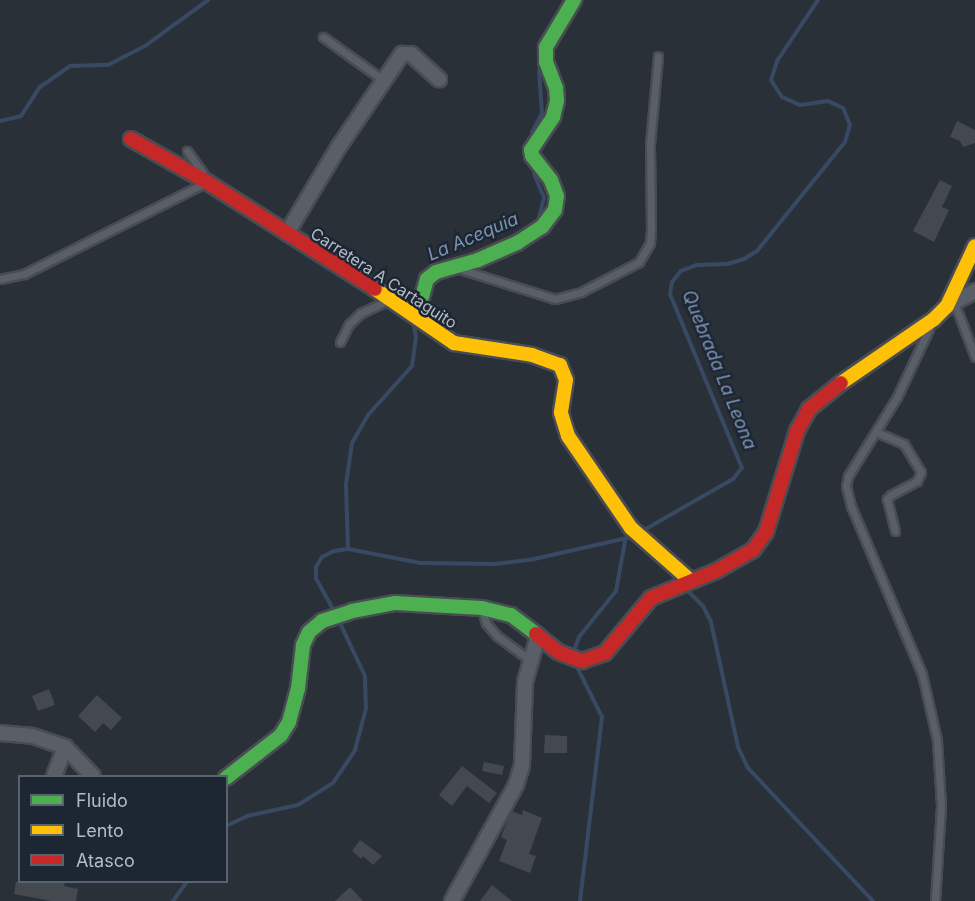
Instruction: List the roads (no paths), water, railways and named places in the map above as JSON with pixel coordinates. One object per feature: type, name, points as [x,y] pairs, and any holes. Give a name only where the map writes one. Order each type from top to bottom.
[{"type":"street","points":[[417,316],[420,297],[427,279],[452,267],[477,260],[517,243],[542,227],[555,210],[556,196],[551,180],[532,156],[531,150],[554,117],[557,101],[556,88],[546,62],[546,47],[574,0]]},
{"type":"street","points":[[287,233],[383,80],[402,54],[407,52],[439,79]]},
{"type":"street","name":"Carretera A Cartaguito","points":[[131,139],[207,182],[391,299],[454,343],[532,355],[560,365],[566,380],[561,413],[562,426],[631,528],[691,581]]},
{"type":"street","points":[[951,304],[975,246]]},
{"type":"street","points":[[228,776],[281,735],[289,722],[298,689],[303,645],[309,632],[322,621],[352,611],[395,603],[482,608],[512,615],[570,659],[582,661],[594,659],[605,653],[651,598],[716,571],[753,550],[766,532],[797,430],[810,409],[827,392],[934,319],[951,304],[975,291]]},
{"type":"street","points":[[452,901],[516,784],[522,765],[525,682],[537,636]]},
{"type":"street","points":[[0,733],[33,736],[65,747],[91,775]]},
{"type":"street","points":[[55,775],[65,747]]},
{"type":"lane","points":[[323,37],[383,80]]},
{"type":"lane","points":[[452,267],[555,299],[581,292],[639,261],[650,243],[650,144],[658,56]]},
{"type":"lane","points":[[0,279],[24,274],[207,182],[187,151]]},
{"type":"lane","points":[[340,342],[349,324],[361,313],[391,299]]},
{"type":"lane","points":[[951,304],[975,357]]},
{"type":"lane","points":[[934,319],[897,397],[848,476],[847,496],[922,674],[937,740],[941,806],[935,901]]},
{"type":"lane","points":[[876,432],[904,444],[921,472],[917,481],[887,499],[895,531]]},
{"type":"lane","points":[[482,608],[486,623],[497,636],[530,660]]},
{"type":"waterway","name":"La Acequia","points":[[0,121],[21,116],[40,87],[70,66],[108,65],[145,46],[208,0]]},
{"type":"waterway","name":"Quebrada La Leona","points":[[644,530],[733,479],[742,468],[670,294],[672,282],[681,271],[697,265],[727,264],[744,259],[757,251],[845,142],[850,125],[843,108],[828,101],[800,105],[782,97],[771,80],[777,61],[818,0]]},
{"type":"waterway","name":"La Acequia","points":[[532,132],[542,113],[539,70]]},
{"type":"waterway","name":"La Acequia","points":[[534,174],[544,198],[539,217]]},
{"type":"waterway","name":"La Acequia","points":[[348,549],[346,484],[352,443],[368,415],[412,366],[416,338],[414,325]]},
{"type":"waterway","name":"Quebrada La Leona","points":[[334,611],[316,578],[316,567],[322,557],[334,551],[348,549],[421,563],[495,564],[534,559],[632,537]]},
{"type":"waterway","points":[[575,648],[579,637],[616,591],[625,541]]},
{"type":"waterway","points":[[687,590],[703,606],[711,622],[738,747],[748,768],[873,901]]},
{"type":"waterway","name":"Quebrada La Leona","points":[[228,825],[247,816],[298,805],[333,783],[355,750],[366,708],[365,676],[340,623]]},
{"type":"waterway","points":[[577,667],[602,717],[580,901]]},
{"type":"waterway","name":"Quebrada La Leona","points":[[173,901],[186,883]]}]
